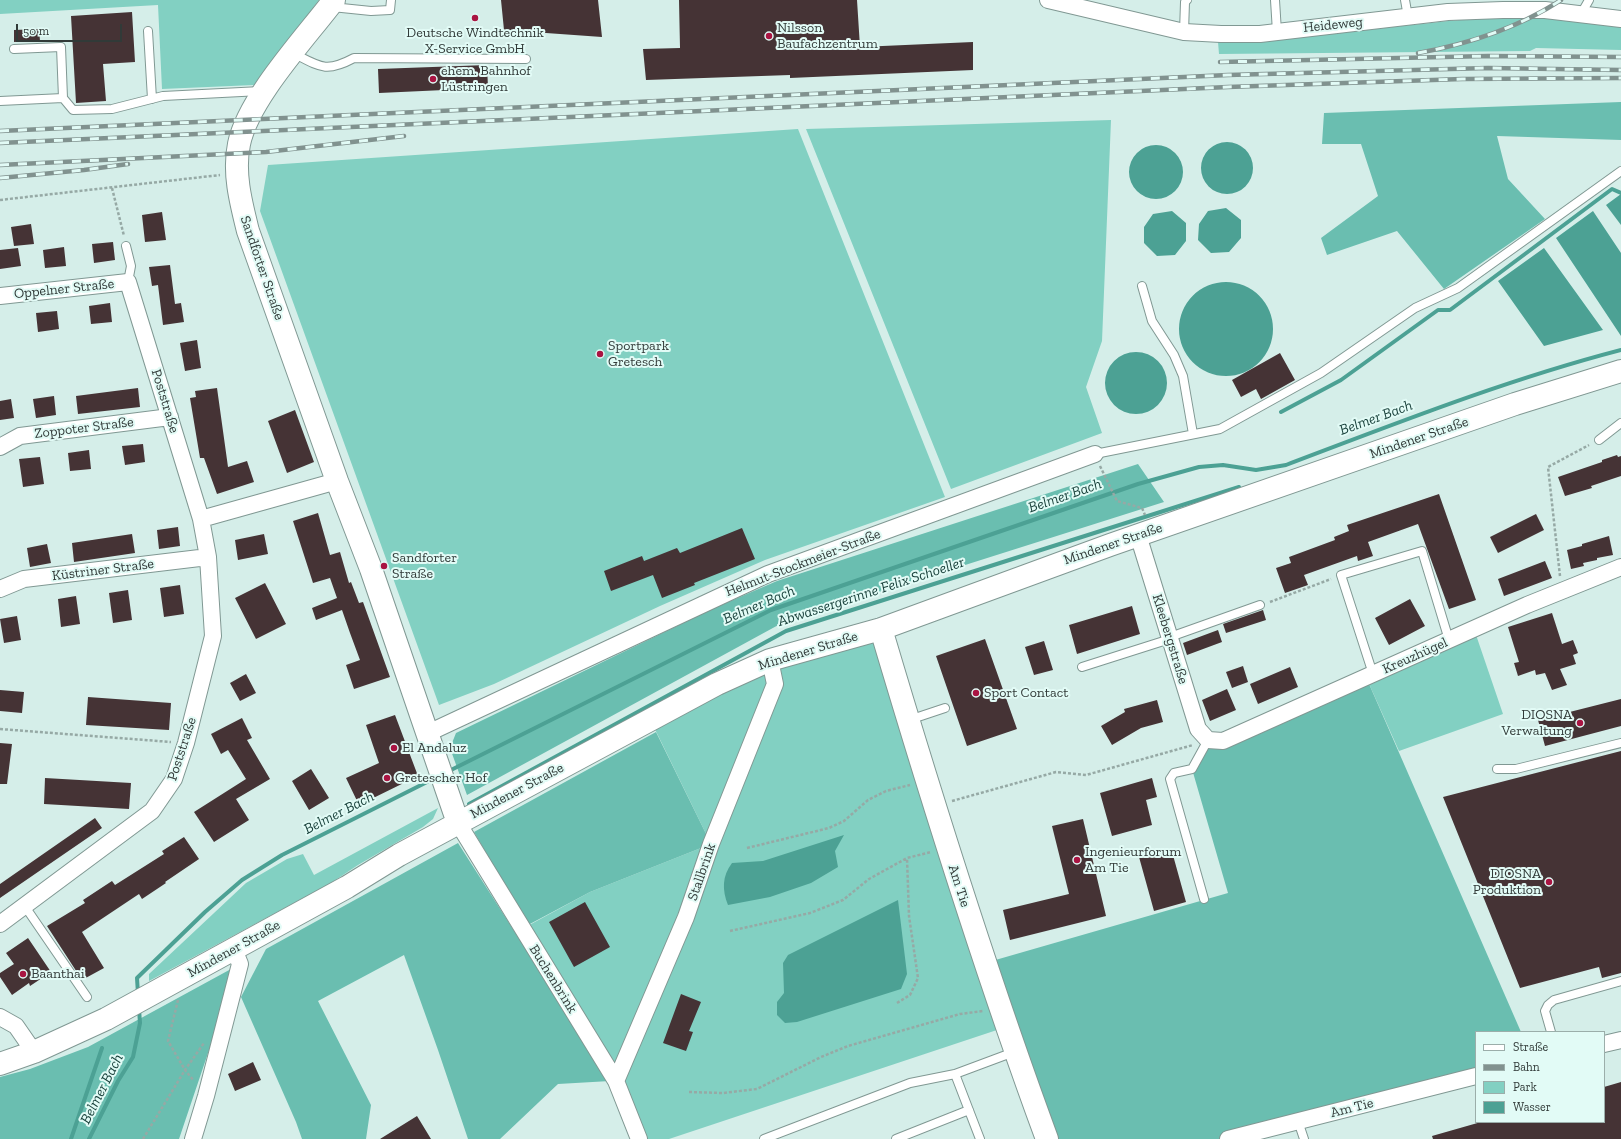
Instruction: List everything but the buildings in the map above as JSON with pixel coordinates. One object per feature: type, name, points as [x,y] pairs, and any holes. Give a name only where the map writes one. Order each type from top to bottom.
[{"type":"main road","name":"Sandforter Straße","points":[[331,4],[264,91],[248,118],[239,142],[237,173],[240,203],[248,231],[337,481],[371,569],[426,734],[458,823]]},
{"type":"main road","name":"Mindener Straße","points":[[0,1064],[34,1052],[106,1019],[458,823],[717,684],[770,660],[881,629],[1138,536],[1515,404],[1621,371]]},
{"type":"main road","name":"Am Tie","points":[[881,629],[947,848],[999,1008],[1047,1139]]},
{"type":"street","name":"Heideweg","points":[[1048,0],[1184,32],[1221,34],[1277,32],[1504,5],[1621,19]]},
{"type":"street","name":"Oppelner Straße","points":[[0,296],[128,282]]},
{"type":"street","name":"Poststraße","points":[[0,924],[152,812],[174,779],[186,743],[213,636],[208,557],[201,519],[128,282]]},
{"type":"street","name":"Zoppoter Straße","points":[[0,447],[20,436],[170,417]]},
{"type":"street","name":"Helmut-Stockmeier-Straße","points":[[426,734],[768,574],[1095,454]]},
{"type":"street","points":[[201,519],[337,481]]},
{"type":"street","name":"Kleebergstraße","points":[[1138,536],[1198,728],[1208,740]]},
{"type":"street","name":"Küstriner Straße","points":[[0,589],[24,579],[208,557]]},
{"type":"street","name":"Kreuzhügel","points":[[1208,740],[1223,740],[1562,590],[1621,566]]},
{"type":"street","name":"Stallbrink","points":[[616,1081],[686,917],[711,844],[775,684],[770,660]]},
{"type":"street","name":"Buchenbrink","points":[[458,823],[616,1081],[639,1139]]},
{"type":"street","points":[[193,1139],[206,1096],[240,964],[234,949]]},
{"type":"street","points":[[0,1017],[16,1026],[34,1052]]},
{"type":"street","points":[[1605,1044],[1621,1040]]},
{"type":"street","name":"Am Tie","points":[[1228,1139],[1475,1076]]},
{"type":"lane","points":[[331,4],[371,11],[390,10],[391,0]]},
{"type":"lane","points":[[1184,32],[1185,2],[1187,0]]},
{"type":"lane","points":[[1275,0],[1277,32]]},
{"type":"lane","points":[[1405,0],[1408,17]]},
{"type":"lane","points":[[1581,14],[1589,0]]},
{"type":"lane","points":[[148,31],[152,99]]},
{"type":"lane","points":[[14,49],[61,47],[63,98],[73,110],[112,109],[163,96],[264,91]]},
{"type":"lane","points":[[293,53],[322,68],[342,65],[354,58],[526,59]]},
{"type":"lane","points":[[0,101],[63,98]]},
{"type":"lane","points":[[1095,454],[1220,429],[1321,373],[1415,308],[1458,288],[1621,171]]},
{"type":"lane","points":[[126,246],[131,266],[128,282]]},
{"type":"lane","points":[[1142,286],[1152,321],[1174,355],[1183,376],[1193,434]]},
{"type":"lane","points":[[1599,440],[1621,423]]},
{"type":"lane","points":[[1373,674],[1341,575],[1422,551],[1449,640]]},
{"type":"lane","points":[[1082,667],[1170,638],[1260,605]]},
{"type":"lane","points":[[908,720],[945,708]]},
{"type":"lane","points":[[1204,899],[1170,779],[1174,773],[1192,769],[1208,740]]},
{"type":"lane","points":[[1497,769],[1516,769],[1621,743]]},
{"type":"lane","points":[[24,905],[87,997]]},
{"type":"lane","points":[[1551,1031],[1545,1011],[1554,1000],[1621,981]]},
{"type":"lane","points":[[764,1139],[910,1083],[955,1074],[1015,1052]]},
{"type":"lane","points":[[955,1074],[980,1139]]},
{"type":"lane","points":[[896,1139],[969,1110]]},
{"type":"lane","points":[[1298,1121],[1304,1139]]},
{"type":"path","points":[[0,200],[237,173]]},
{"type":"path","points":[[112,188],[126,246]]},
{"type":"path","points":[[1562,590],[1548,467],[1599,440]]},
{"type":"path","points":[[1095,454],[1117,501],[1142,508]]},
{"type":"path","points":[[1260,605],[1341,575]]},
{"type":"path","points":[[0,729],[186,743]]},
{"type":"path","points":[[934,806],[1056,772],[1086,775],[1208,740]]},
{"type":"path","points":[[748,848],[829,828],[844,820],[868,800],[886,791],[926,780]]},
{"type":"path","points":[[730,930],[810,913],[843,900],[869,879],[907,858],[947,848]]},
{"type":"path","points":[[897,1002],[910,995],[918,978],[908,916],[907,858]]},
{"type":"path","points":[[184,976],[168,1041],[185,1070],[206,1096]]},
{"type":"path","points":[[689,1092],[723,1093],[757,1089],[821,1056],[848,1046],[960,1014],[999,1008]]},
{"type":"path","points":[[143,1139],[185,1070],[208,1037]]},
{"type":"green space","points":[[0,0],[319,0],[254,85],[162,89],[158,5],[0,14]]},
{"type":"green space","points":[[1498,17],[1540,17],[1621,27],[1621,50],[1536,48],[1530,51],[1219,54],[1218,42],[1253,41],[1323,35]]},
{"type":"green space","points":[[1111,120],[1102,341],[1086,387],[1102,433],[951,489],[806,129]]},
{"type":"green space","name":"Sportpark Gretesch","points":[[798,129],[945,497],[765,560],[660,606],[494,684],[439,705],[260,211],[268,165]]},
{"type":"green space","points":[[881,629],[1006,1027],[669,1139],[639,1139],[522,929],[590,892],[711,844],[650,719],[717,684]]},
{"type":"green space","points":[[1474,629],[1503,714],[1399,751],[1366,677]]},
{"type":"green space","points":[[438,808],[433,819],[423,827],[358,865],[331,883],[149,981],[149,974],[246,883],[287,859],[303,854],[314,875]]},
{"type":"shaded area","points":[[1621,102],[1621,140],[1497,136],[1508,179],[1545,219],[1444,289],[1397,231],[1327,255],[1321,238],[1378,196],[1361,144],[1322,144],[1324,113]]},
{"type":"shaded area","points":[[1138,464],[1164,502],[782,623],[467,795],[450,748],[456,733],[712,609],[777,581]]},
{"type":"shaded area","points":[[1366,677],[1521,1031],[1475,1031],[1475,1077],[1229,1139],[1047,1139],[985,963],[1228,893],[1192,769],[1208,740]]},
{"type":"shaded area","points":[[656,732],[711,844],[590,892],[528,925],[474,832]]},
{"type":"shaded area","points":[[458,843],[610,1081],[558,1084],[500,1139],[468,1139],[404,955],[318,1001],[371,1105],[366,1139],[302,1139],[241,997],[266,949]]},
{"type":"shaded area","points":[[231,969],[234,976],[179,1139],[0,1139],[0,1077],[30,1069],[88,1047]]},
{"type":"water","points":[[1227,142],[1237,144],[1245,150],[1251,158],[1253,168],[1251,178],[1245,186],[1237,192],[1227,194],[1217,192],[1209,186],[1203,178],[1201,168],[1203,158],[1209,150],[1217,144]]},
{"type":"water","points":[[1156,145],[1166,147],[1175,153],[1181,162],[1183,172],[1181,182],[1175,191],[1166,197],[1156,199],[1146,197],[1137,191],[1131,182],[1129,172],[1131,162],[1137,153],[1146,147]]},
{"type":"water","points":[[1621,194],[1621,225],[1606,205]]},
{"type":"water","points":[[1226,208],[1241,220],[1241,238],[1229,252],[1211,253],[1198,240],[1199,224],[1208,211]]},
{"type":"water","points":[[1172,211],[1186,223],[1186,241],[1175,255],[1157,256],[1144,243],[1144,227],[1153,214]]},
{"type":"water","points":[[1593,211],[1621,253],[1621,336],[1556,238]]},
{"type":"water","points":[[1544,248],[1603,330],[1544,346],[1498,281]]},
{"type":"water","points":[[1226,282],[1244,286],[1259,296],[1269,311],[1273,329],[1269,347],[1259,362],[1244,372],[1226,376],[1208,372],[1193,362],[1183,347],[1179,329],[1183,311],[1193,296],[1208,286]]},
{"type":"water","points":[[1130,352],[1142,352],[1158,361],[1165,371],[1167,383],[1165,395],[1158,405],[1142,414],[1130,414],[1119,409],[1110,400],[1105,389],[1105,377],[1110,366],[1119,357]]},
{"type":"water","points":[[844,835],[835,851],[838,867],[811,883],[770,897],[728,905],[724,883],[726,873],[732,863],[763,861]]},
{"type":"water","points":[[898,900],[907,974],[901,989],[797,1022],[785,1023],[777,1015],[777,1002],[784,993],[783,963],[788,955]]},
{"type":"waterway","points":[[1281,412],[1341,380],[1438,310],[1450,310],[1612,189],[1621,193]]},
{"type":"waterway","name":"Belmer Bach","points":[[447,772],[771,610],[1138,484],[1199,467],[1223,465],[1256,470],[1286,465],[1494,388],[1621,350]]},
{"type":"waterway","name":"Abwassergerinne Felix Schoeller","points":[[469,804],[786,631],[1239,487]]},
{"type":"waterway","name":"Belmer Bach","points":[[138,994],[137,978],[205,912],[242,880],[282,855],[435,778]]},
{"type":"waterway","name":"Belmer Bach","points":[[89,1139],[118,1081],[133,1057],[140,1023],[139,1009]]},
{"type":"waterway","name":"Abwassergerinne Felix Schoeller","points":[[71,1139],[102,1048]]},
{"type":"railway","points":[[1418,53],[1455,45],[1492,34],[1528,19],[1561,0]]},
{"type":"railway","points":[[1220,62],[1488,56],[1621,57]]},
{"type":"railway","points":[[0,131],[1228,75],[1488,68],[1621,70]]},
{"type":"railway","points":[[0,143],[1228,87],[1462,79],[1621,78]]},
{"type":"railway","points":[[0,165],[266,152],[404,136]]},
{"type":"railway","points":[[0,178],[128,164]]},
{"type":"place","name":"Deutsche Windtechnik X-Service GmbH","points":[[475,18]]},
{"type":"place","name":"Nilsson Baufachzentrum","points":[[769,36]]},
{"type":"place","name":"ehem. Bahnhof Lüstringen","points":[[433,79]]},
{"type":"place","name":"Sportpark Gretesch","points":[[600,354]]},
{"type":"place","name":"Sandforter Straße","points":[[384,566]]},
{"type":"place","name":"Sport Contact","points":[[976,693]]},
{"type":"place","name":"DIOSNA Verwaltung","points":[[1580,723]]},
{"type":"place","name":"El Andaluz","points":[[394,748]]},
{"type":"place","name":"Gretescher Hof","points":[[387,778]]},
{"type":"place","name":"Ingenieurforum Am Tie","points":[[1077,860]]},
{"type":"place","name":"DIOSNA Produktion","points":[[1549,882]]},
{"type":"place","name":"Baanthai","points":[[23,974]]}]
